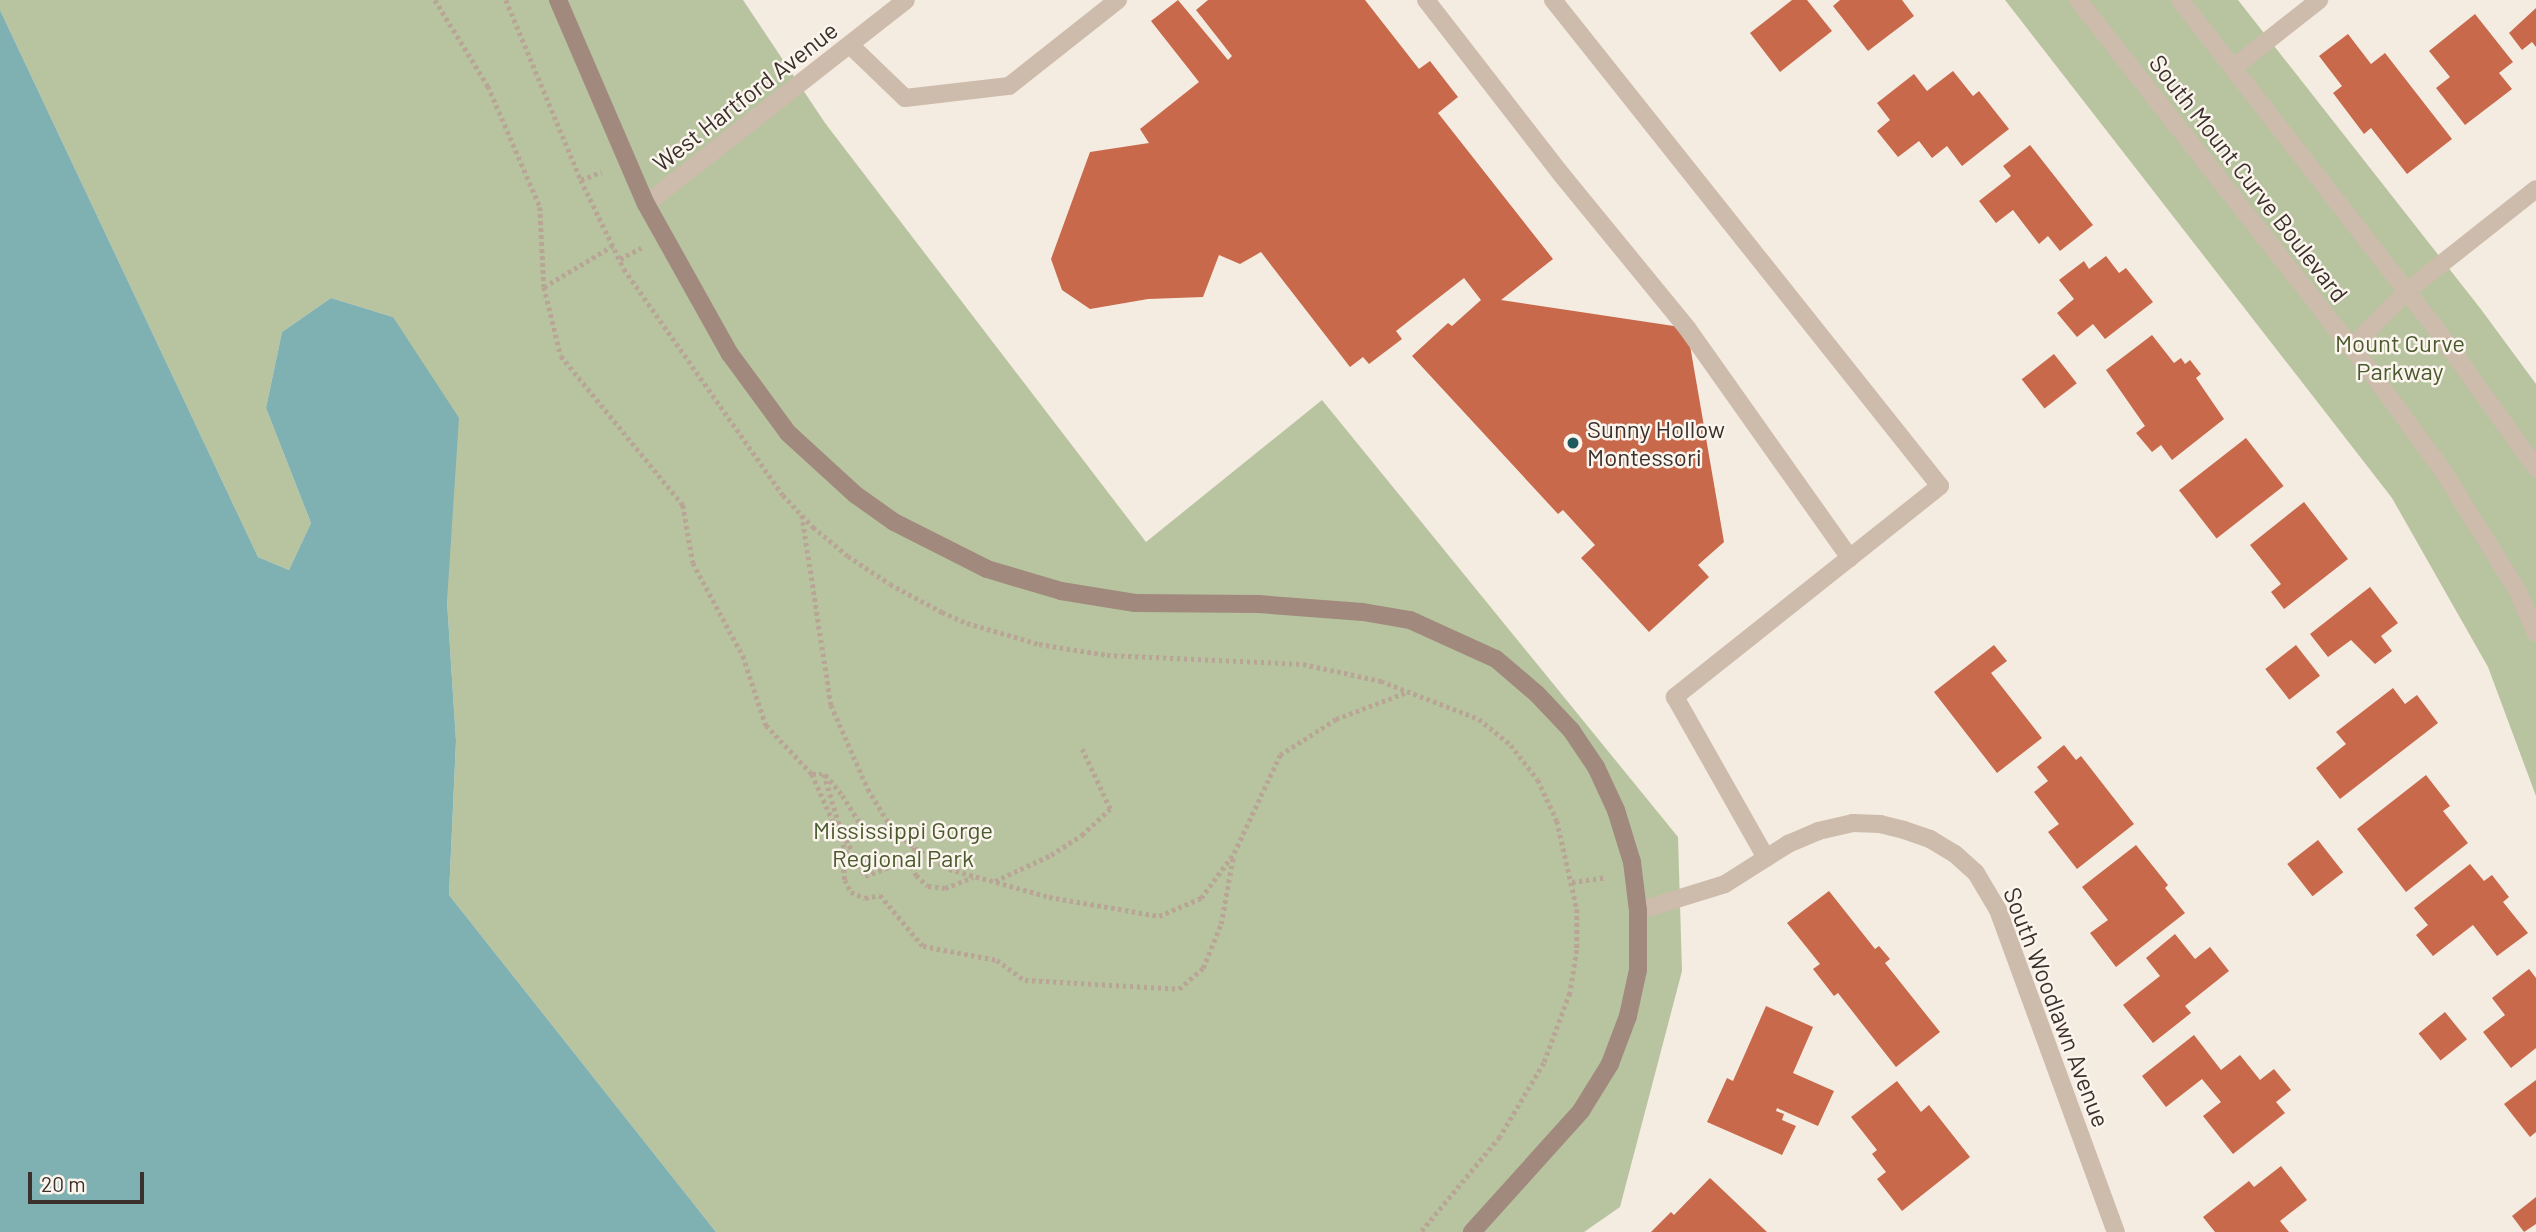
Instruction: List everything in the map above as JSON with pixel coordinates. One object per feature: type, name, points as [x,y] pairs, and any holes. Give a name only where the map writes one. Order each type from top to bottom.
[{"type":"street","name":"West Hartford Avenue","points":[[646,204],[906,0]]},
{"type":"street","points":[[850,46],[905,98],[1009,86],[1118,0]]},
{"type":"street","points":[[1426,0],[1561,174],[1687,328],[1850,558]]},
{"type":"street","points":[[1553,0],[1940,486],[1675,697],[1766,858]]},
{"type":"street","name":"South Mount Curve Boulevard","points":[[2078,0],[2351,348],[2443,471],[2517,590],[2536,634]]},
{"type":"street","points":[[2180,0],[2407,291],[2536,468]]},
{"type":"street","points":[[2233,68],[2319,0]]},
{"type":"street","points":[[561,1],[646,204],[730,354],[788,433],[856,495],[894,522],[936,546],[987,569],[1061,591],[1135,603],[1258,604],[1388,615],[1410,620],[1496,659],[1537,694],[1572,730],[1596,767],[1616,810],[1632,862],[1638,911],[1638,971],[1628,1016],[1610,1064],[1581,1111],[1472,1232]]},
{"type":"street","points":[[2351,348],[2407,291],[2536,188]]},
{"type":"street","name":"South Woodlawn Avenue","points":[[1638,911],[1725,884],[1766,858],[1818,831],[1853,823],[1880,824],[1930,839],[1976,873],[1998,910],[2116,1232]]},
{"type":"path","points":[[435,0],[488,86],[540,207],[544,287],[561,356],[683,505],[693,563],[743,656],[766,724],[812,774],[849,858],[844,869],[845,880],[851,892],[865,898],[880,895],[923,946],[997,960],[1024,980],[1179,989],[1203,968],[1208,957],[1221,924],[1234,853]]},
{"type":"path","points":[[544,287],[614,245]]},
{"type":"path","points":[[802,515],[831,705],[867,789],[890,825],[915,848],[949,869],[1049,897],[1159,916],[1200,898],[1234,853],[1280,755],[1336,719],[1408,692]]},
{"type":"path","points":[[994,881],[1051,855],[1082,835],[1110,809],[1082,749]]},
{"type":"path","points":[[812,774],[824,774],[841,794],[870,840],[890,825]]},
{"type":"path","points":[[824,774],[840,827],[865,876],[909,860],[915,848]]},
{"type":"path","points":[[909,860],[916,875],[928,886],[946,888],[975,876]]},
{"type":"green space","name":"Mississippi Gorge Regional Park","points":[[0,0],[743,0],[825,123],[1146,542],[1322,400],[1678,837],[1682,971],[1620,1207],[1584,1232],[716,1232],[449,895],[456,741],[447,601],[393,317],[331,298],[282,332],[266,408],[311,523],[289,570],[258,557],[0,10]]},
{"type":"green space","name":"Mount Curve Parkway","points":[[2005,0],[2238,0],[2480,308],[2536,384],[2536,796],[2488,667],[2392,498]]},
{"type":"water","points":[[0,10],[258,557],[289,570],[311,523],[266,408],[282,332],[331,298],[393,317],[459,418],[447,601],[456,741],[449,895],[716,1232],[0,1232]]},
{"type":"building","points":[[1178,0],[1228,60],[1232,56],[1196,10],[1208,0],[1365,0],[1419,69],[1430,61],[1458,97],[1438,113],[1553,259],[1501,300],[1687,328],[1724,542],[1698,565],[1709,577],[1649,632],[1581,558],[1595,545],[1563,510],[1558,514],[1412,356],[1448,323],[1452,326],[1481,300],[1464,278],[1396,331],[1402,339],[1369,364],[1363,357],[1350,367],[1261,252],[1240,264],[1219,255],[1203,297],[1148,299],[1090,309],[1062,290],[1051,259],[1090,152],[1149,143],[1140,129],[1199,82],[1151,21]]},
{"type":"building","points":[[1792,0],[1807,0],[1832,31],[1780,72],[1750,33]]},
{"type":"building","points":[[1840,0],[1902,0],[1914,16],[1868,51],[1833,6]]},
{"type":"building","points":[[2536,8],[2536,47],[2532,42],[2522,50],[2509,33]]},
{"type":"building","points":[[2475,14],[2513,62],[2499,73],[2512,89],[2465,125],[2436,88],[2450,77],[2429,51]]},
{"type":"building","points":[[2348,34],[2371,64],[2385,53],[2452,139],[2407,174],[2371,128],[2364,134],[2333,93],[2342,86],[2319,56]]},
{"type":"building","points":[[1953,71],[1973,96],[1979,91],[2009,129],[1962,166],[1947,146],[1932,158],[1919,141],[1898,157],[1877,131],[1890,120],[1877,103],[1914,74],[1927,91]]},
{"type":"building","points":[[2030,145],[2093,225],[2060,251],[2048,236],[2039,244],[2013,210],[1996,223],[1979,201],[2011,176],[2003,166]]},
{"type":"building","points":[[2106,256],[2119,273],[2126,268],[2153,302],[2105,339],[2093,324],[2077,337],[2057,313],[2074,299],[2059,280],[2084,261],[2089,269]]},
{"type":"building","points":[[2152,335],[2174,363],[2181,358],[2185,364],[2190,360],[2201,374],[2196,378],[2224,419],[2172,460],[2161,445],[2152,452],[2136,433],[2145,426],[2106,370]]},
{"type":"building","points":[[2054,354],[2077,383],[2044,408],[2022,379]]},
{"type":"building","points":[[2246,438],[2284,486],[2217,538],[2179,490]]},
{"type":"building","points":[[2304,502],[2348,559],[2284,609],[2271,592],[2281,584],[2250,545]]},
{"type":"building","points":[[2370,587],[2398,623],[2381,636],[2392,651],[2375,664],[2351,640],[2328,657],[2310,634]]},
{"type":"building","points":[[1994,645],[2007,661],[1991,673],[2042,738],[1997,773],[1934,692]]},
{"type":"building","points":[[2296,645],[2320,676],[2289,700],[2265,669]]},
{"type":"building","points":[[2393,688],[2405,704],[2417,695],[2438,723],[2340,799],[2316,768],[2346,744],[2336,732]]},
{"type":"building","points":[[2064,745],[2076,760],[2081,756],[2134,824],[2077,869],[2048,832],[2059,824],[2034,792],[2048,781],[2037,767]]},
{"type":"building","points":[[2426,775],[2450,806],[2443,811],[2468,843],[2406,892],[2357,829]]},
{"type":"building","points":[[2318,840],[2343,872],[2313,896],[2287,864]]},
{"type":"building","points":[[2136,845],[2168,885],[2165,888],[2185,913],[2116,967],[2090,933],[2108,920],[2082,887]]},
{"type":"building","points":[[2470,864],[2484,881],[2492,875],[2509,897],[2503,902],[2528,933],[2497,956],[2473,925],[2433,956],[2416,935],[2428,925],[2414,908]]},
{"type":"building","points":[[1829,891],[1875,949],[1879,946],[1890,959],[1885,963],[1940,1032],[1896,1067],[1838,993],[1834,996],[1813,969],[1820,964],[1787,923]]},
{"type":"building","points":[[2175,934],[2195,959],[2210,947],[2229,971],[2185,1006],[2191,1013],[2153,1043],[2123,1005],[2160,976],[2146,958]]},
{"type":"building","points":[[2529,969],[2536,978],[2536,1048],[2511,1068],[2483,1032],[2505,1015],[2492,998]]},
{"type":"building","points":[[1766,1006],[1813,1027],[1793,1073],[1834,1091],[1818,1126],[1777,1108],[1776,1111],[1784,1114],[1782,1120],[1796,1126],[1782,1155],[1707,1122],[1727,1078],[1733,1081]]},
{"type":"building","points":[[2445,1012],[2467,1039],[2441,1061],[2419,1033]]},
{"type":"building","points":[[2194,1035],[2221,1070],[2240,1055],[2260,1080],[2274,1069],[2291,1090],[2276,1102],[2285,1113],[2233,1154],[2203,1116],[2221,1102],[2202,1079],[2166,1107],[2142,1076]]},
{"type":"building","points":[[2536,1080],[2536,1132],[2530,1137],[2504,1104]]},
{"type":"building","points":[[1897,1081],[1921,1112],[1929,1105],[1970,1157],[1902,1211],[1877,1179],[1886,1172],[1872,1154],[1877,1150],[1851,1117]]},
{"type":"building","points":[[2281,1166],[2307,1200],[2280,1221],[2289,1232],[2215,1232],[2203,1217],[2249,1181],[2254,1187]]},
{"type":"building","points":[[1710,1178],[1767,1232],[1651,1232],[1671,1212],[1674,1215]]},
{"type":"building","points":[[2536,1197],[2536,1224],[2524,1232],[2512,1216]]},
{"type":"place","name":"Sunny Hollow Montessori","points":[[1573,443]]}]
